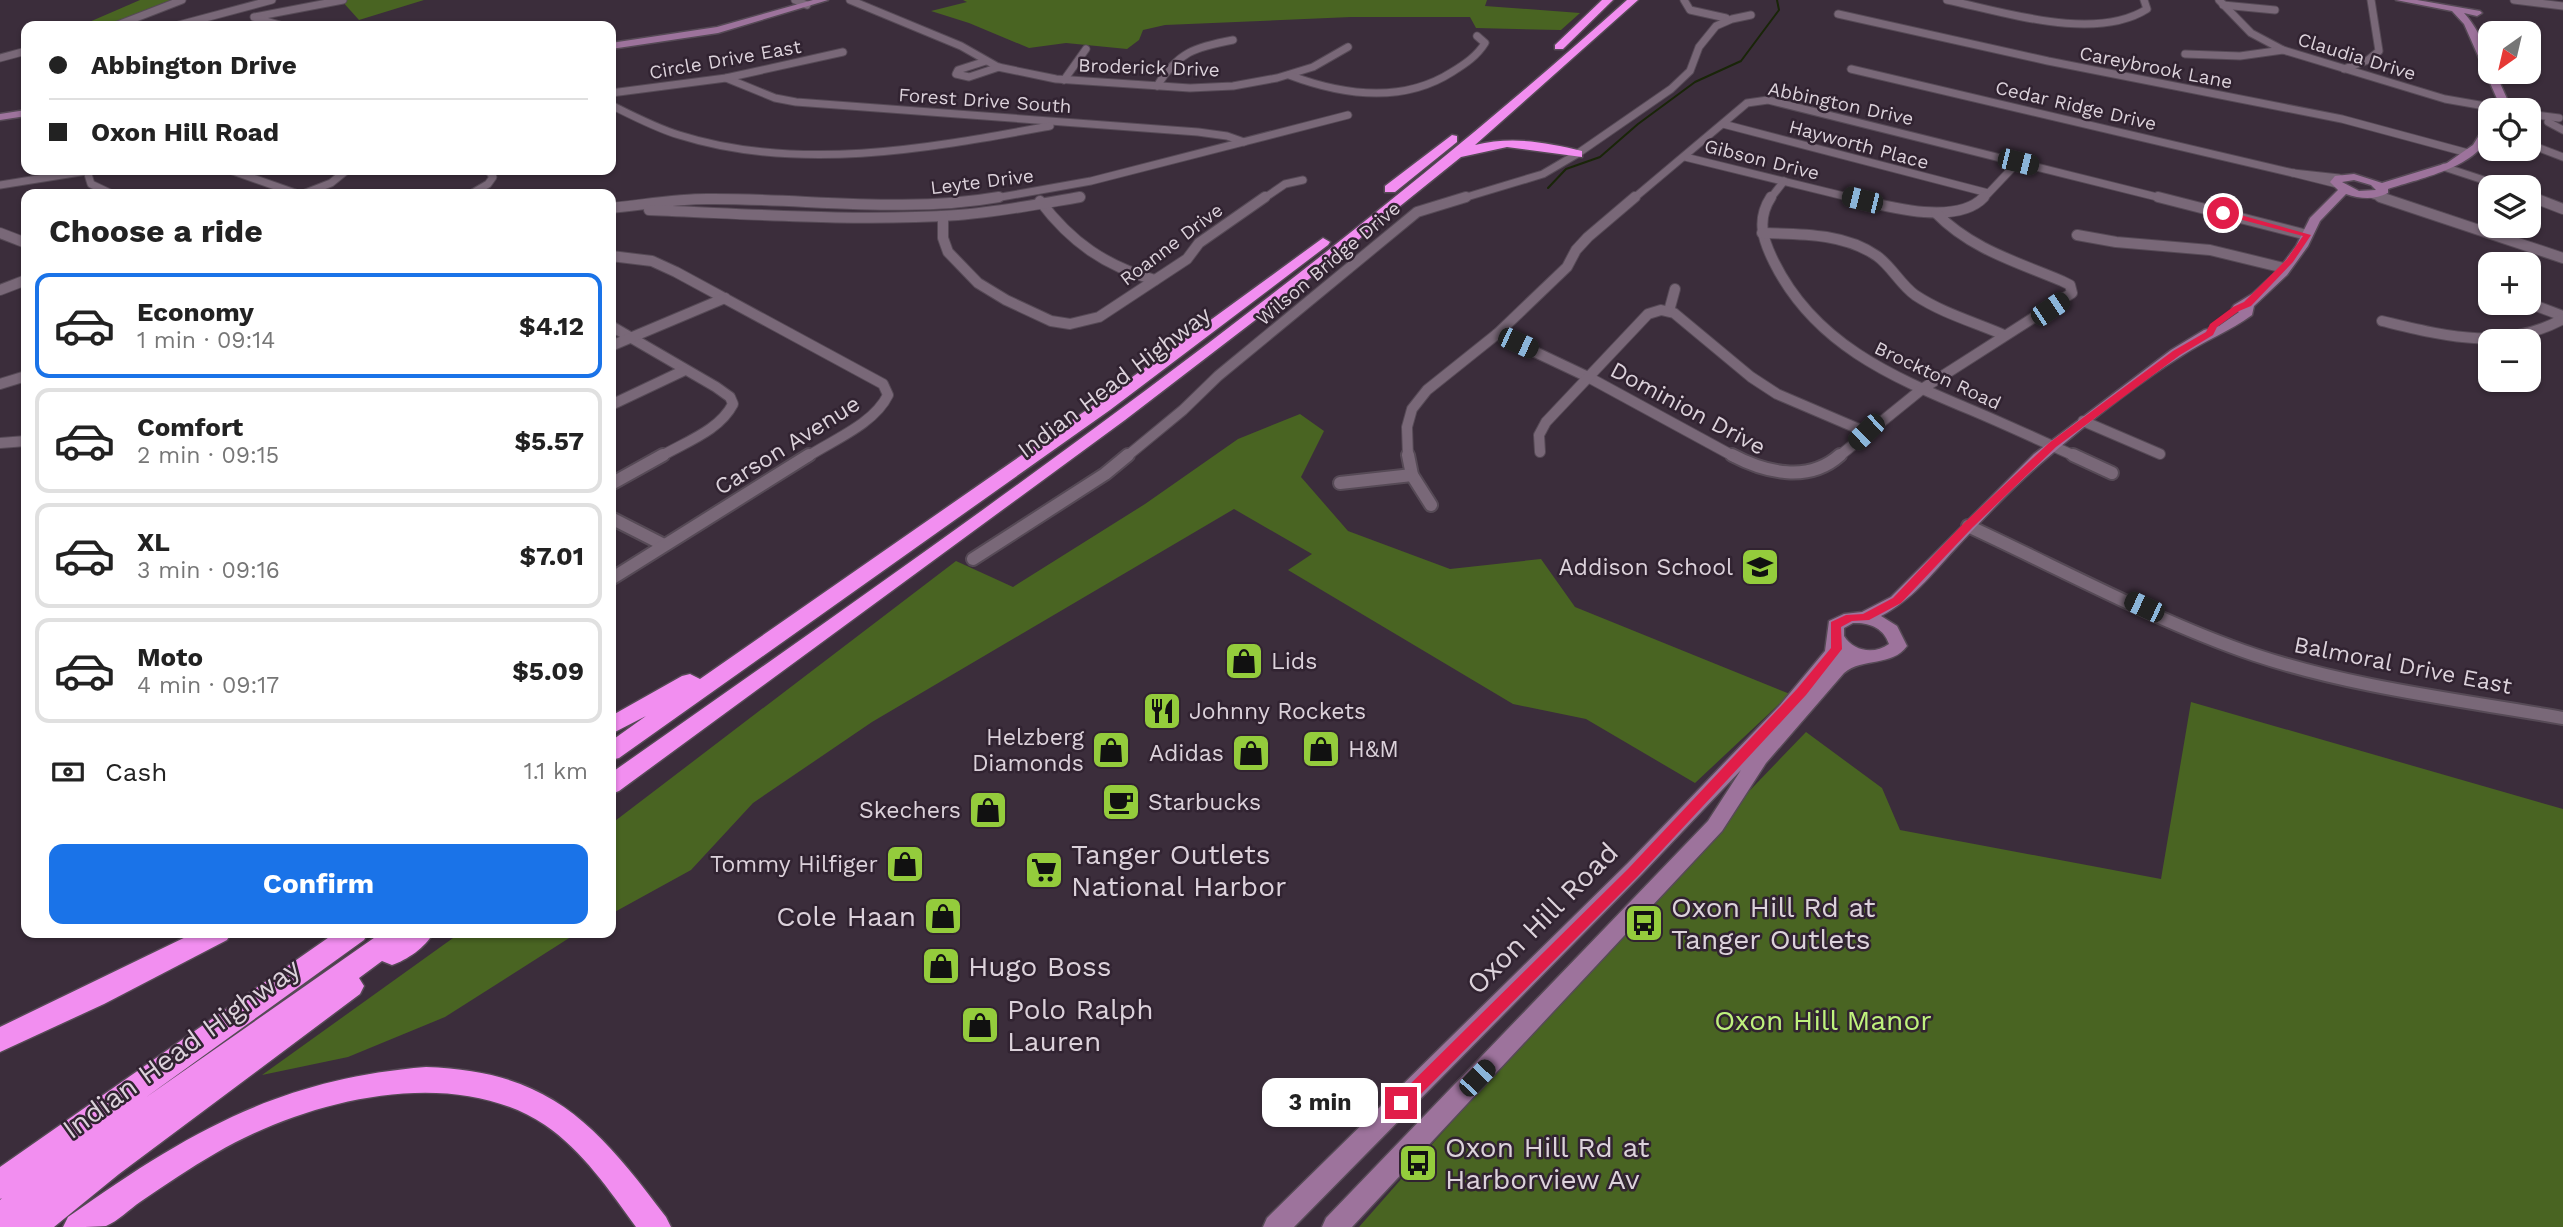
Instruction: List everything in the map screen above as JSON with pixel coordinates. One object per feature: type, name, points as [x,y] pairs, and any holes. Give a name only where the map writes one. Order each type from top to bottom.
[{"type":"highway","points":[[1548,58],[1610,0]]},
{"type":"highway","name":"Indian Head Highway","points":[[616,783],[1158,387],[1436,171],[1633,0]]},
{"type":"highway","name":"Indian Head Highway","points":[[616,748],[1115,398],[1328,238],[1464,130]]},
{"type":"highway","points":[[1436,171],[1475,149],[1498,143],[1528,143],[1577,154]]},
{"type":"highway","points":[[616,723],[821,603]]},
{"type":"highway","points":[[0,1040],[208,938]]},
{"type":"highway","name":"Indian Head Highway","points":[[0,1185],[348,938]]},
{"type":"highway","name":"Indian Head Highway","points":[[0,1218],[394,938]]},
{"type":"highway","points":[[30,1227],[108,1164],[413,938]]},
{"type":"highway","points":[[0,1051],[94,996]]},
{"type":"highway","points":[[79,1227],[120,1198],[228,1131],[287,1108],[345,1091],[391,1083],[438,1080],[486,1085],[519,1096],[549,1112],[574,1130],[602,1160],[655,1227]]},
{"type":"main road","points":[[616,45],[718,30],[823,0]]},
{"type":"main road","points":[[2401,0],[2475,9]]},
{"type":"main road","points":[[2463,0],[2475,9]]},
{"type":"main road","points":[[2450,5],[2468,23],[2497,98]]},
{"type":"main road","points":[[2468,23],[2475,9]]},
{"type":"main road","points":[[0,117],[21,114]]},
{"type":"main road","points":[[1866,657],[1854,653],[1836,640],[1835,625],[1850,618],[1865,617],[1897,601],[1968,526],[2052,445],[2176,353],[2209,333],[2224,329],[2247,312],[2248,304],[2284,268],[2318,215],[2336,201],[2376,192],[2406,178],[2444,167],[2478,145]]},
{"type":"main road","points":[[2340,184],[2364,179],[2406,178]]},
{"type":"main road","points":[[2364,179],[2376,192]]},
{"type":"main road","points":[[2336,201],[2340,184]]},
{"type":"main road","points":[[2340,184],[2376,192]]},
{"type":"main road","points":[[1890,628],[1897,601]]},
{"type":"main road","points":[[1335,1227],[1715,826],[1730,807],[1759,758],[1838,669],[1846,662],[1892,653],[1898,646],[1897,637],[1890,628],[1865,617]]},
{"type":"main road","name":"Oxon Hill Road","points":[[1276,1227],[1642,864],[1802,692],[1832,657],[1836,640]]},
{"type":"street","points":[[128,21],[181,0]]},
{"type":"street","points":[[192,21],[272,0]]},
{"type":"street","points":[[254,17],[343,0]]},
{"type":"street","points":[[795,0],[807,5]]},
{"type":"street","name":"Broderick Drive","points":[[850,0],[961,46],[999,67],[1032,76],[1157,86],[1216,87],[1289,75],[1323,64],[1348,47]]},
{"type":"street","points":[[1684,0],[1690,10],[1726,18],[1751,15]]},
{"type":"street","points":[[1947,0],[2051,20],[2097,24],[2141,16],[2147,8],[2144,0]]},
{"type":"street","points":[[2344,69],[2374,57],[2379,51],[2380,42],[2371,0]]},
{"type":"street","points":[[2514,0],[2563,6]]},
{"type":"street","points":[[2221,2],[2275,10]]},
{"type":"street","name":"Claudia Drive","points":[[2221,2],[2251,33],[2283,50],[2445,99],[2478,106]]},
{"type":"street","points":[[229,11],[266,21]]},
{"type":"street","name":"Careybrook Lane","points":[[1838,14],[2142,81],[2342,119],[2468,153]]},
{"type":"street","name":"Wilson Bridge Drive","points":[[973,559],[1105,474],[1183,410],[1224,371],[1417,212],[1531,178],[1577,154],[1676,85],[1690,71],[1698,47],[1726,18]]},
{"type":"street","points":[[1289,75],[1315,85],[1349,92],[1380,93],[1419,88],[1444,78],[1477,53],[1485,43],[1477,36]]},
{"type":"street","points":[[1157,86],[1170,63],[1178,57],[1198,48],[1233,40]]},
{"type":"street","points":[[1064,79],[1086,49]]},
{"type":"street","points":[[2185,54],[2240,56],[2283,50]]},
{"type":"street","points":[[0,58],[21,52]]},
{"type":"street","name":"Circle Drive East","points":[[616,92],[726,78],[843,52]]},
{"type":"street","points":[[986,61],[961,69],[956,74],[969,76],[999,67]]},
{"type":"street","name":"Cedar Ridge Drive","points":[[1851,69],[2340,184]]},
{"type":"street","name":"Forest Drive South","points":[[726,78],[775,98],[796,102],[1215,134],[1244,142]]},
{"type":"street","name":"Abbington Drive","points":[[1431,505],[1412,475],[1407,448],[1412,409],[1427,390],[1497,334],[1564,270],[1588,237],[1745,104],[1772,101],[2307,235]]},
{"type":"street","points":[[616,107],[672,133],[710,144],[838,156],[897,151],[1068,122]]},
{"type":"street","name":"Leyte Drive","points":[[616,208],[698,199],[901,206],[967,203],[1035,193],[1348,115]]},
{"type":"street","points":[[2541,116],[2561,118]]},
{"type":"street","points":[[2561,118],[2548,122],[2563,130]]},
{"type":"street","name":"Hayworth Place","points":[[1723,124],[1988,193]]},
{"type":"street","points":[[2541,149],[2563,157]]},
{"type":"street","name":"Gibson Drive","points":[[1685,157],[1884,206],[1936,213],[1973,207],[2018,162]]},
{"type":"street","points":[[2444,167],[2478,178]]},
{"type":"street","points":[[0,185],[60,175]]},
{"type":"street","points":[[88,175],[87,179],[92,185],[101,189]]},
{"type":"street","points":[[244,175],[284,189]]},
{"type":"street","points":[[316,189],[331,183],[341,175]]},
{"type":"street","points":[[479,189],[492,181],[492,175]]},
{"type":"street","name":"Roanne Drive","points":[[943,216],[945,245],[964,271],[993,293],[1051,321],[1070,324],[1094,319],[1187,259],[1199,243],[1281,187],[1303,180]]},
{"type":"street","points":[[1784,181],[1764,206],[1762,233],[1821,237],[1863,248],[1878,258],[1918,297],[2004,335]]},
{"type":"street","points":[[2376,192],[2563,258]]},
{"type":"street","points":[[1035,193],[1066,234],[1083,249],[1122,270],[1155,279]]},
{"type":"street","name":"Leyte Drive","points":[[616,209],[859,219],[943,216],[1081,197]]},
{"type":"street","points":[[691,212],[698,199]]},
{"type":"street","points":[[2541,201],[2563,209]]},
{"type":"street","name":"Dominion Drive","points":[[1497,334],[1588,377],[1737,459],[1773,472],[1798,473],[1823,468],[1923,389],[2070,295],[2071,287],[2056,278],[1974,244],[1951,229],[1936,213]]},
{"type":"street","points":[[0,233],[21,241]]},
{"type":"street","name":"Brockton Road","points":[[1762,233],[1783,279],[1808,316],[1857,356],[1923,389],[2112,473]]},
{"type":"street","points":[[2077,235],[2116,242],[2210,250],[2284,268]]},
{"type":"street","name":"Carson Avenue","points":[[616,257],[658,263],[874,377],[885,386],[887,398],[870,417],[616,576]]},
{"type":"street","points":[[0,290],[21,282]]},
{"type":"street","points":[[1667,311],[1675,289]]},
{"type":"street","points":[[616,344],[725,298]]},
{"type":"street","points":[[2541,309],[2563,318]]},
{"type":"street","points":[[1540,453],[1538,439],[1543,426],[1648,314],[1667,311],[1681,318],[1707,342],[1777,394],[1866,432]]},
{"type":"street","points":[[2382,321],[2447,335],[2502,338],[2538,333],[2563,318]]},
{"type":"street","points":[[616,329],[730,397],[733,404],[731,411],[706,431],[616,481]]},
{"type":"street","points":[[616,403],[685,369]]},
{"type":"street","points":[[0,384],[21,378]]},
{"type":"street","points":[[2082,421],[2160,454]]},
{"type":"street","points":[[0,443],[21,441]]},
{"type":"street","points":[[1340,483],[1412,475]]},
{"type":"street","points":[[616,521],[664,545]]},
{"type":"street","name":"Balmoral Drive East","points":[[1968,526],[2190,629],[2256,655],[2362,683],[2563,718]]},
{"type":"green space","points":[[140,0],[185,0],[121,21],[92,21]]},
{"type":"green space","points":[[341,0],[424,0],[359,20]]},
{"type":"green space","points":[[963,0],[1487,0],[1485,6],[1580,13],[1561,30],[1476,28],[1470,17],[1351,17],[1165,25],[1143,30],[1139,40],[1127,49],[1066,43],[1029,48],[969,23],[931,11],[967,2]]},
{"type":"green space","points":[[1300,414],[1324,431],[1301,477],[1348,531],[1450,569],[1541,559],[1575,607],[1790,694],[1695,783],[1586,719],[1513,704],[1288,570],[1312,554],[1234,509],[872,722],[753,803],[691,870],[616,911],[616,820],[956,561],[1013,587],[1145,504],[1238,439]]},
{"type":"green space","name":"Oxon Hill Manor","points":[[2191,702],[2563,809],[2563,1227],[1359,1227],[1681,862],[1806,732],[1882,788],[1900,830],[2161,879]]},
{"type":"green space","points":[[453,938],[569,938],[445,1017],[348,1057],[262,1075]]},
{"type":"waterway","points":[[1548,188],[1566,169],[1600,157],[1638,124],[1695,82],[1741,61],[1779,10],[1777,0]]},
{"type":"place","name":"Addison School","points":[[1760,567]]},
{"type":"place","name":"Lids","points":[[1244,661]]},
{"type":"place","name":"Johnny Rockets","points":[[1162,711]]},
{"type":"place","name":"H&M","points":[[1321,749]]},
{"type":"place","name":"Helzberg Diamonds","points":[[1111,750]]},
{"type":"place","name":"Adidas","points":[[1251,753]]},
{"type":"place","name":"Starbucks","points":[[1121,802]]},
{"type":"place","name":"Skechers","points":[[988,810]]},
{"type":"place","name":"Tommy Hilfiger","points":[[905,864]]},
{"type":"place","name":"Tanger Outlets National Harbor","points":[[1044,870]]},
{"type":"place","name":"Cole Haan","points":[[943,916]]},
{"type":"place","name":"Oxon Hill Rd at Tanger Outlets","points":[[1644,923]]},
{"type":"place","name":"Hugo Boss","points":[[941,966]]},
{"type":"place","name":"Polo Ralph Lauren","points":[[980,1025]]},
{"type":"place","name":"Oxon Hill Rd at Harborview Av","points":[[1418,1163]]},
{"type":"route","points":[[1401,1103],[1633,873],[1802,692],[1836,649],[1835,625],[1842,620],[1865,617],[1897,601],[1928,566],[2052,445],[2176,353],[2209,333],[2213,326],[2236,309],[2248,304],[2291,260],[2307,235],[2223,213]]}]
